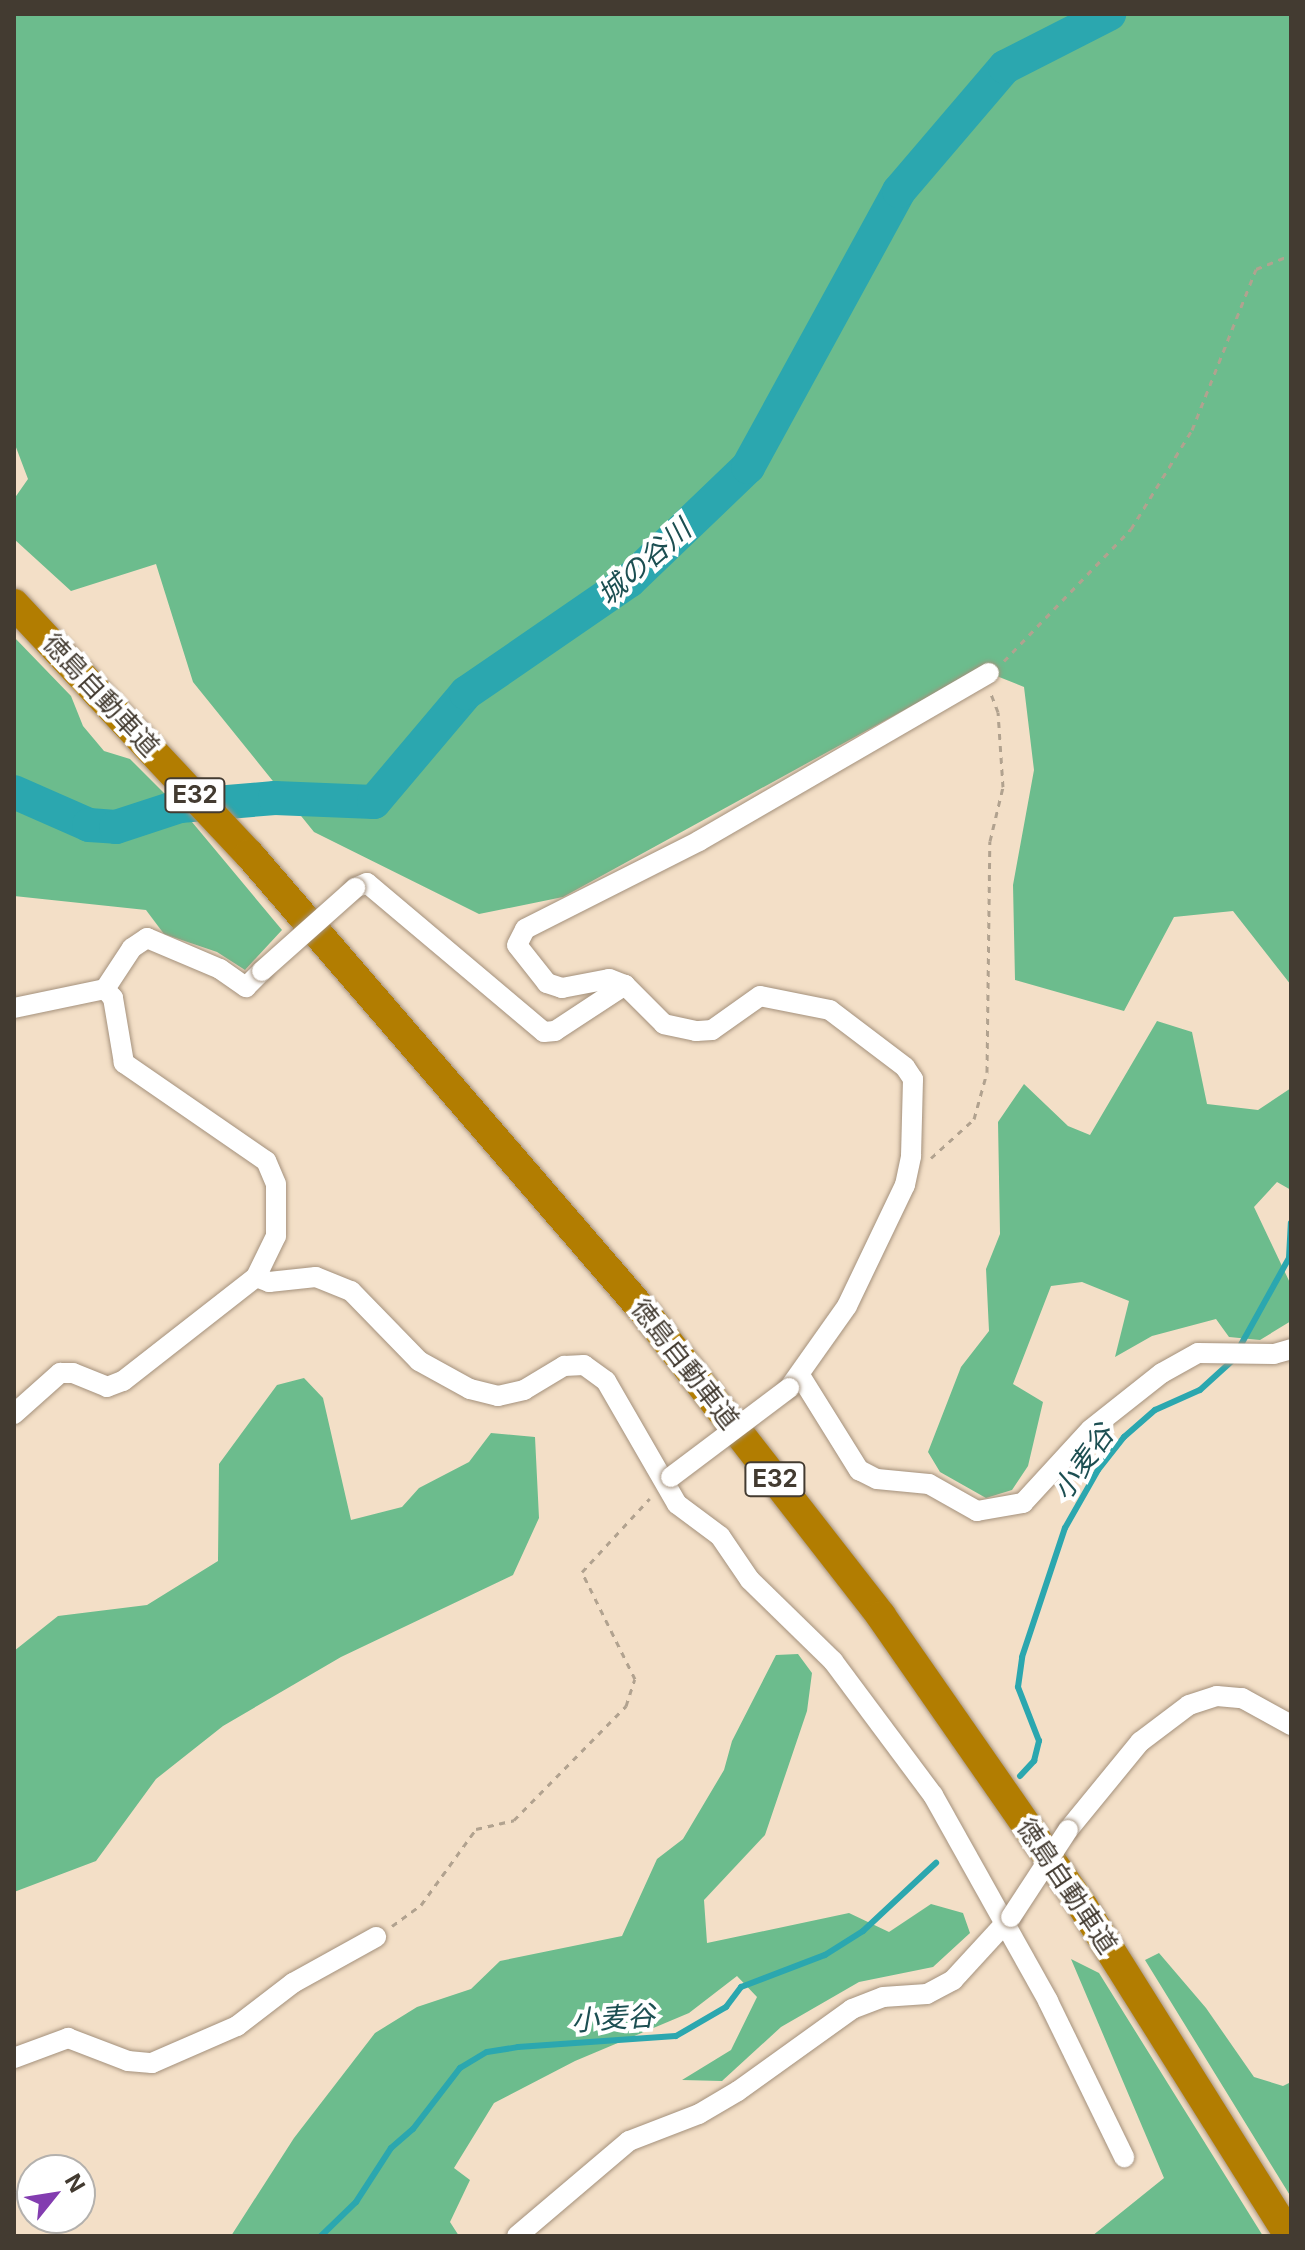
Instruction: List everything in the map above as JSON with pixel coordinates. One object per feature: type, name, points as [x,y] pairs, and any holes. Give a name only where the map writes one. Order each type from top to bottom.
[{"type":"highway","name":"徳島自動車道","points":[[23,613],[249,854],[647,1315],[881,1616],[1083,1907],[1239,2150],[1289,2236]]},
{"type":"street","points":[[667,1481],[795,1382],[847,1306],[905,1185],[911,1156],[913,1079],[905,1067],[830,1010],[760,996],[712,1030],[696,1031],[664,1024],[625,985],[591,979],[562,988],[530,966],[517,945],[525,929],[699,841],[989,673]]},
{"type":"street","points":[[14,1008],[105,989],[124,957],[147,938],[220,969],[246,987],[355,888],[367,883],[544,1032],[555,1031],[625,985]]},
{"type":"street","points":[[14,1414],[60,1373],[73,1373],[107,1387],[123,1381],[256,1277],[276,1236],[276,1184],[266,1161],[124,1063],[113,998],[105,989]]},
{"type":"street","points":[[256,1277],[269,1282],[316,1277],[351,1291],[419,1361],[470,1389],[498,1396],[511,1393],[564,1366],[584,1365],[606,1381],[667,1481],[677,1504],[720,1536],[750,1580],[833,1661],[933,1795],[1008,1921],[1124,2157]]},
{"type":"street","points":[[795,1382],[859,1470],[877,1479],[929,1484],[977,1511],[1023,1503],[1091,1429],[1162,1373],[1198,1353],[1274,1354],[1291,1349]]},
{"type":"street","points":[[517,2236],[629,2141],[699,2114],[738,2091],[852,2009],[883,1997],[927,1994],[953,1980],[1008,1921],[1068,1830],[1140,1742],[1189,1705],[1217,1696],[1242,1698],[1291,1725]]},
{"type":"street","points":[[14,2058],[68,2038],[128,2061],[152,2063],[237,2026],[293,1983],[376,1937]]},
{"type":"path","points":[[927,1173],[930,1159],[974,1119],[987,1072],[990,841],[1003,787],[989,673],[1022,646],[1131,529],[1192,430],[1256,269],[1291,255]]},
{"type":"path","points":[[376,1937],[421,1905],[476,1829],[514,1820],[626,1706],[635,1679],[582,1572],[667,1481]]},
{"type":"green space","points":[[14,14],[1291,14],[1291,985],[1233,911],[1174,917],[1124,1011],[1015,980],[1013,885],[1034,770],[1024,687],[979,669],[563,897],[479,914],[314,832],[193,682],[156,564],[71,591],[14,539],[14,499],[28,479],[14,442]]},
{"type":"green space","points":[[14,637],[71,696],[83,726],[104,751],[130,759],[187,816],[282,930],[245,970],[217,952],[164,934],[146,910],[14,896]]},
{"type":"green space","points":[[1157,1021],[1192,1032],[1207,1104],[1258,1110],[1291,1088],[1291,1190],[1277,1182],[1254,1207],[1291,1285],[1291,1321],[1260,1340],[1229,1337],[1216,1319],[1152,1336],[1115,1357],[1129,1301],[1082,1282],[1051,1286],[1013,1384],[1043,1402],[1028,1466],[1012,1490],[986,1498],[940,1472],[928,1452],[961,1367],[989,1331],[986,1269],[1000,1234],[998,1122],[1024,1084],[1068,1126],[1090,1135]]},
{"type":"green space","points":[[304,1378],[323,1398],[351,1520],[402,1507],[419,1488],[469,1462],[491,1433],[535,1437],[539,1518],[513,1575],[341,1657],[223,1726],[156,1779],[96,1861],[14,1892],[14,1651],[58,1616],[147,1605],[218,1561],[219,1464],[277,1385]]},
{"type":"green space","points":[[798,1654],[812,1673],[807,1711],[765,1835],[704,1900],[707,1943],[849,1913],[889,1932],[931,1904],[963,1913],[970,1933],[933,1967],[859,1982],[781,2027],[722,2081],[682,2080],[731,2050],[757,1997],[737,1976],[689,2013],[575,2061],[494,2103],[454,2168],[470,2180],[450,2222],[459,2236],[231,2236],[294,2138],[375,2033],[417,2007],[471,1989],[500,1961],[622,1936],[657,1859],[683,1839],[724,1770],[732,1741],[776,1655]]},
{"type":"green space","points":[[1159,1953],[1206,2008],[1254,2077],[1283,2086],[1291,2082],[1291,2197],[1145,1960]]},
{"type":"green space","points":[[1071,1959],[1099,1973],[1263,2236],[1092,2236],[1164,2178]]},
{"type":"waterway","name":"城の谷川","points":[[14,792],[89,825],[116,827],[180,806],[275,798],[374,802],[466,693],[629,581],[748,467],[899,191],[1005,67],[1109,14]]},
{"type":"waterway","name":"小麦谷","points":[[1238,1350],[1289,1258],[1291,1223]]},
{"type":"waterway","name":"小麦谷","points":[[1020,1776],[1034,1761],[1039,1741],[1018,1687],[1022,1657],[1065,1528],[1098,1470],[1124,1437],[1155,1410],[1200,1390],[1233,1360]]},
{"type":"waterway","name":"小麦谷","points":[[321,2236],[356,2202],[391,2148],[413,2129],[460,2068],[487,2052],[518,2047],[676,2036],[726,2007],[741,1987],[825,1955],[863,1931],[936,1863]]}]
